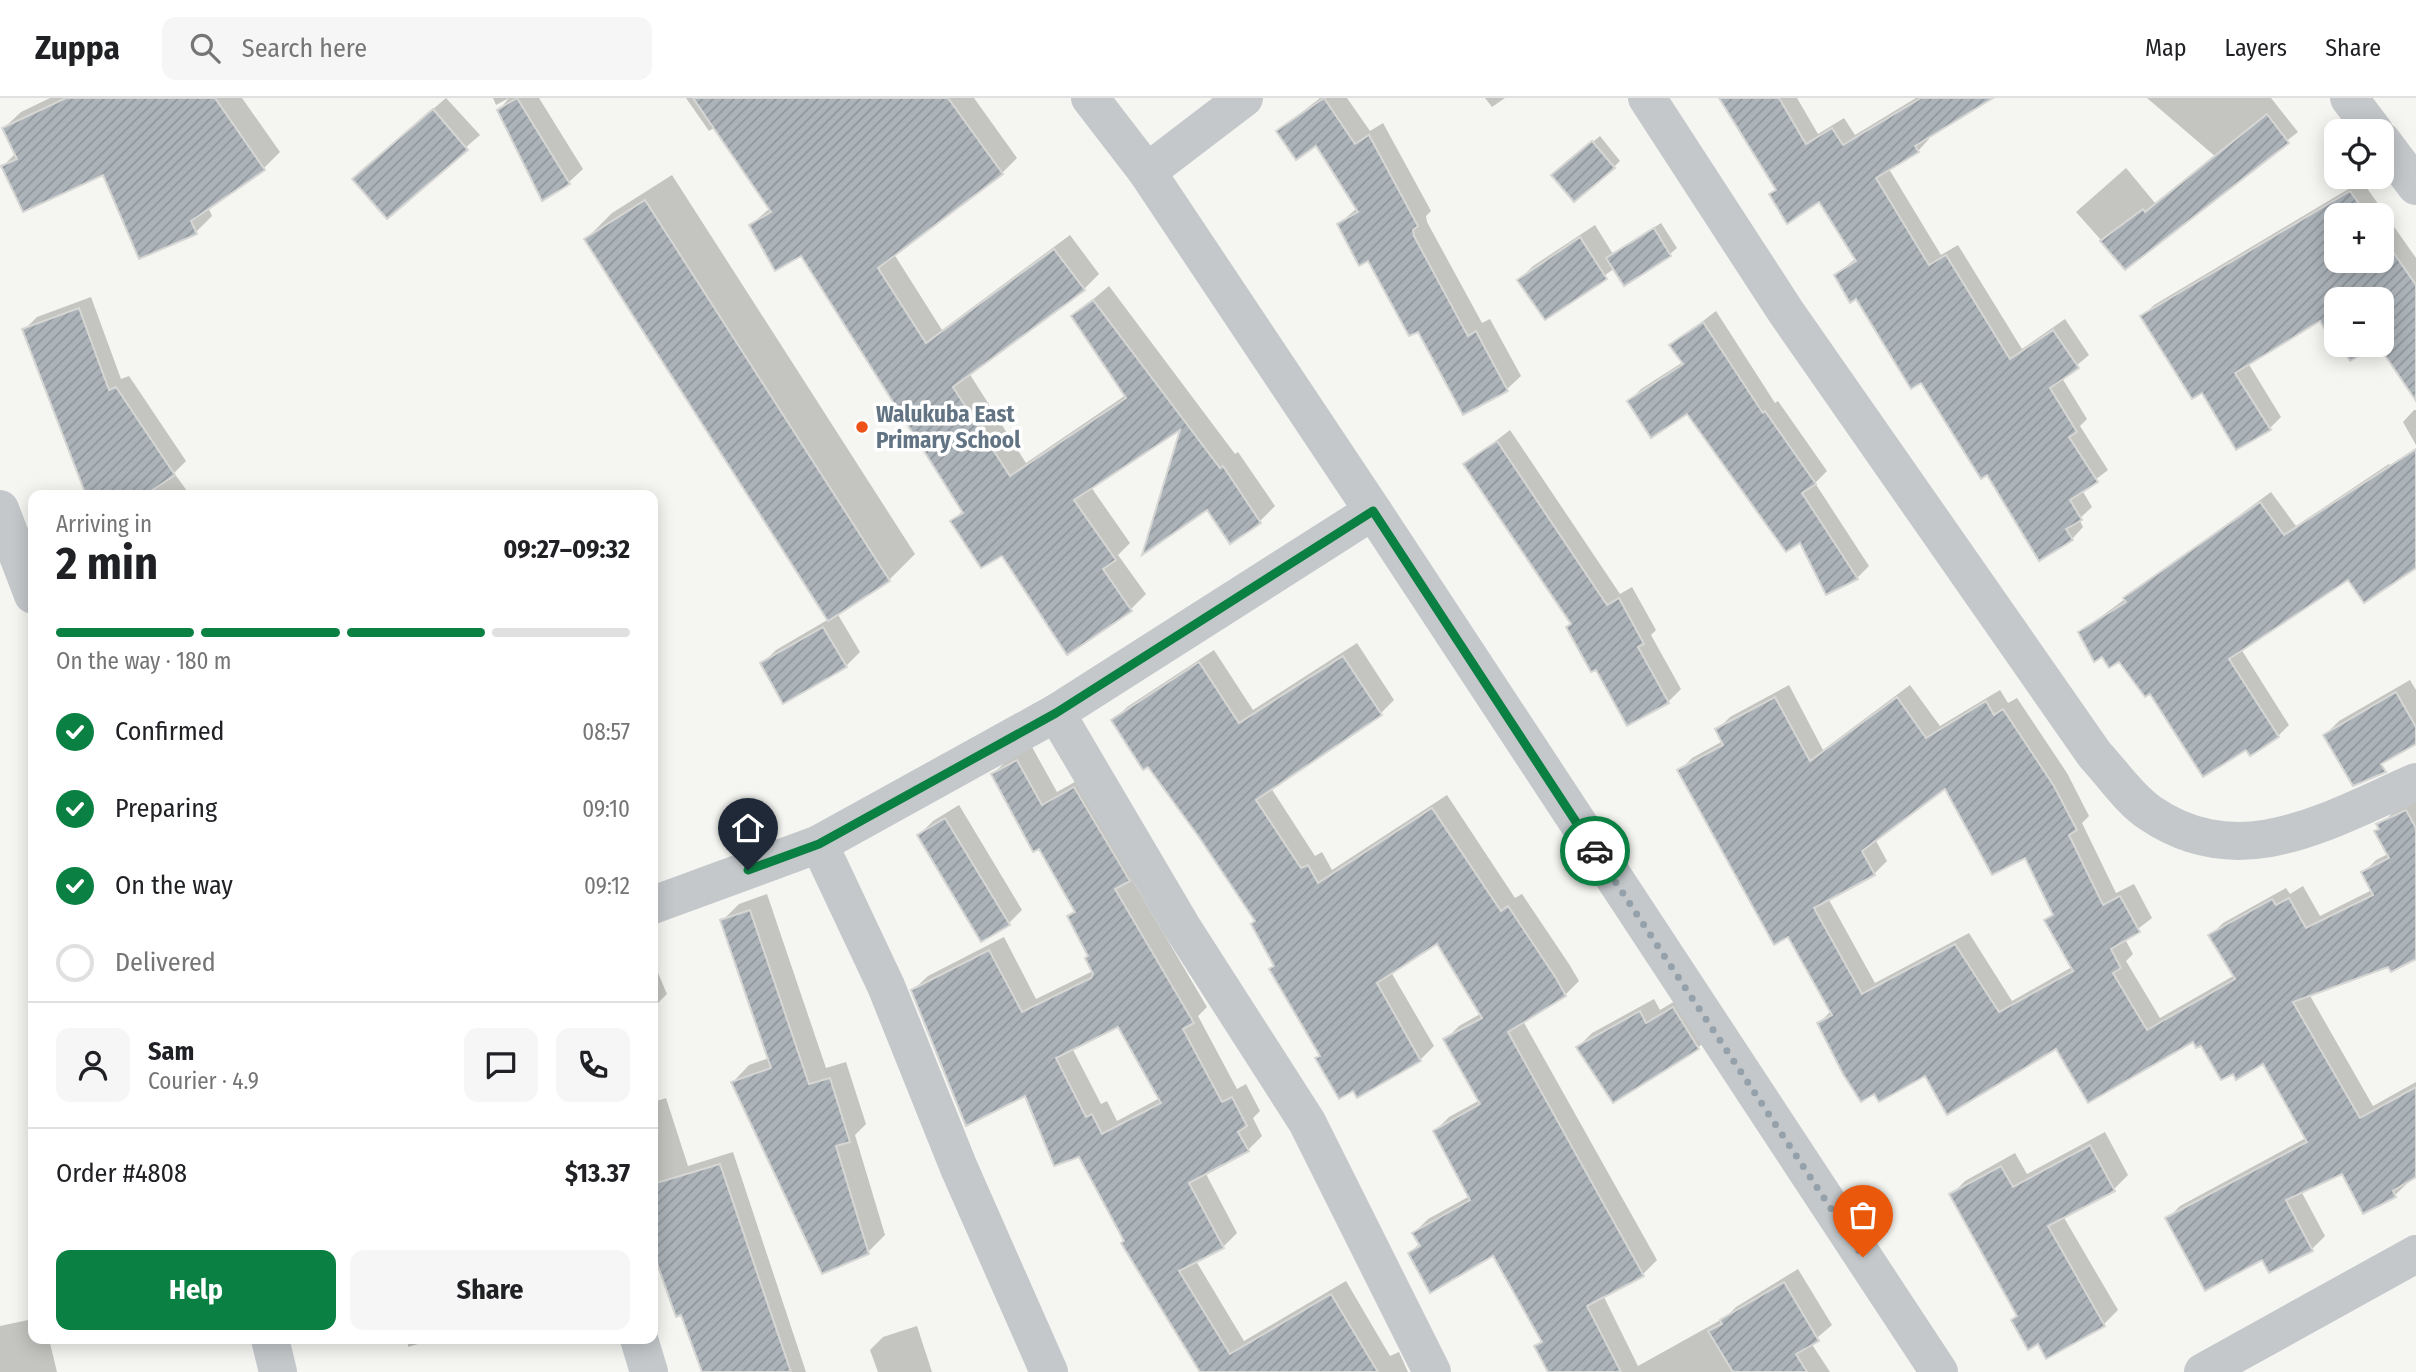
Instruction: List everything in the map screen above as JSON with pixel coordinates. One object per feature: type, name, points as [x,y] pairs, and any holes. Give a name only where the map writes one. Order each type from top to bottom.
[{"type":"street","points":[[1090,98],[1147,172],[1373,511],[1939,1372]]},
{"type":"street","points":[[1147,172],[1244,98]]},
{"type":"street","points":[[1647,98],[1786,312],[2087,743],[2149,813],[2205,840],[2253,842],[2298,833],[2416,782]]},
{"type":"street","points":[[2349,98],[2365,119]]},
{"type":"street","points":[[2394,157],[2416,186]]},
{"type":"street","points":[[0,509],[28,582]]},
{"type":"street","points":[[658,903],[819,844],[1056,713],[1373,511]]},
{"type":"street","points":[[1056,713],[1182,927],[1307,1122],[1432,1372]]},
{"type":"street","points":[[819,844],[886,986],[959,1168],[1049,1372]]},
{"type":"street","points":[[2203,1372],[2416,1254]]},
{"type":"street","points":[[271,1344],[278,1372]]},
{"type":"street","points":[[641,1344],[649,1372]]},
{"type":"building","points":[[66,98],[215,98],[265,170],[191,221],[197,234],[139,259],[103,175],[23,212],[1,166],[17,159],[2,128]]},
{"type":"building","points":[[517,98],[570,184],[542,201],[497,110]]},
{"type":"building","points":[[693,98],[948,98],[1003,174],[878,268],[926,343],[1054,249],[1085,290],[953,387],[1010,476],[1126,398],[1071,316],[1093,300],[1220,468],[1223,466],[1261,523],[1230,544],[1207,510],[1142,555],[1180,430],[1074,500],[1116,560],[1103,569],[1132,611],[1067,655],[1002,556],[981,568],[950,521],[963,513],[801,256],[775,271],[749,225],[771,212]]},
{"type":"building","points":[[1324,98],[1355,144],[1369,135],[1418,226],[1413,230],[1414,236],[1468,336],[1476,331],[1508,391],[1463,415],[1418,332],[1409,336],[1368,261],[1359,266],[1337,224],[1358,212],[1316,146],[1296,160],[1276,131]]},
{"type":"building","points":[[1719,98],[1779,98],[1806,144],[1832,128],[1843,145],[1921,98],[1993,98],[1915,146],[1919,152],[1876,178],[1929,265],[1946,255],[2010,359],[2053,330],[2079,368],[2050,388],[2077,432],[2069,437],[2098,482],[2070,500],[2082,520],[2066,529],[2073,540],[2039,561],[1987,475],[1981,479],[1921,383],[1911,389],[1856,299],[1850,303],[1834,275],[1856,261],[1819,202],[1787,224],[1769,194],[1776,190]]},
{"type":"building","points":[[433,109],[468,150],[387,219],[352,179]]},
{"type":"building","points":[[2267,114],[2289,143],[2125,270],[2100,241],[2143,209],[2145,212]]},
{"type":"building","points":[[1592,141],[1615,168],[1574,202],[1551,175]]},
{"type":"building","points":[[2350,191],[2358,203],[2330,203]]},
{"type":"building","points":[[645,200],[890,581],[828,621],[584,239]]},
{"type":"building","points":[[2324,206],[2324,273],[2394,273],[2394,253],[2416,285],[2416,401],[2386,357],[2394,357],[2394,287],[2324,287],[2324,328],[2320,321],[2235,373],[2271,430],[2236,450],[2202,393],[2192,399],[2140,316]]},
{"type":"building","points":[[1654,228],[1671,256],[1624,286],[1606,258]]},
{"type":"building","points":[[1580,237],[1607,279],[1545,320],[1517,280]]},
{"type":"building","points":[[79,308],[109,390],[116,387],[175,475],[152,490],[84,490],[22,329]]},
{"type":"building","points":[[1703,322],[1763,413],[1765,411],[1816,484],[1802,493],[1858,579],[1826,595],[1800,543],[1786,552],[1687,414],[1651,438],[1627,401],[1683,364],[1669,345]]},
{"type":"building","points":[[1497,441],[1607,605],[1619,598],[1644,644],[1638,647],[1669,703],[1627,726],[1596,670],[1591,672],[1566,627],[1571,624],[1463,464]]},
{"type":"building","points":[[2416,449],[2416,568],[2364,603],[2348,580],[2229,659],[2279,737],[2250,756],[2246,750],[2203,777],[2150,694],[2145,697],[2119,662],[2109,668],[2102,657],[2094,662],[2078,632],[2126,602],[2123,598],[2260,502],[2284,535]]},
{"type":"building","points":[[823,627],[847,667],[783,704],[760,663]]},
{"type":"building","points":[[1343,656],[1382,715],[1256,800],[1301,868],[1308,865],[1318,883],[1432,808],[1501,911],[1508,906],[1556,978],[1566,996],[1508,1032],[1644,1276],[1587,1306],[1621,1372],[1548,1372],[1534,1346],[1542,1342],[1493,1256],[1430,1293],[1408,1253],[1420,1246],[1412,1233],[1470,1200],[1433,1131],[1480,1104],[1443,1039],[1482,1018],[1437,944],[1377,983],[1421,1061],[1357,1098],[1353,1091],[1339,1099],[1315,1058],[1320,1056],[1269,969],[1274,966],[1251,924],[1255,921],[1199,837],[1148,767],[1143,770],[1111,720],[1199,662],[1239,723]]},
{"type":"building","points":[[2396,692],[2416,727],[2416,744],[2381,764],[2386,772],[2353,786],[2323,735]]},
{"type":"building","points":[[1775,697],[1810,761],[1897,697],[1926,738],[1986,701],[1994,715],[2003,709],[2054,786],[2077,830],[2069,835],[2103,905],[2120,896],[2140,932],[2111,949],[2121,968],[2113,973],[2147,1030],[2235,979],[2208,935],[2272,899],[2276,905],[2289,898],[2306,928],[2373,895],[2361,872],[2389,858],[2374,831],[2379,829],[2376,824],[2406,810],[2416,828],[2416,959],[2391,972],[2388,967],[2293,1002],[2360,1118],[2416,1087],[2416,1177],[2393,1191],[2396,1197],[2363,1214],[2342,1174],[2286,1200],[2313,1251],[2269,1273],[2262,1260],[2205,1291],[2165,1218],[2307,1142],[2263,1064],[2236,1080],[2233,1074],[2221,1080],[2201,1046],[2196,1048],[2193,1042],[2088,1103],[2056,1049],[1947,1115],[1925,1076],[1879,1102],[1874,1094],[1861,1102],[1843,1074],[1817,1023],[1832,1015],[1788,937],[1774,945],[1677,770],[1723,745],[1715,729]],"holes":[[[1945,789],[1992,875],[2025,858],[2053,915],[2044,920],[2073,971],[1999,1012],[1955,944],[1862,994],[1814,908],[1875,875],[1862,851]]]},
{"type":"building","points":[[1017,760],[1042,805],[1074,787],[1130,881],[1115,889],[1194,1023],[1183,1029],[1222,1102],[1232,1097],[1247,1126],[1238,1132],[1249,1151],[1189,1183],[1224,1248],[1179,1271],[1230,1354],[1331,1294],[1378,1372],[1200,1372],[1121,1243],[1124,1241],[1079,1157],[1054,1166],[1025,1096],[966,1126],[911,990],[989,950],[1022,1012],[1091,978],[1093,974],[1085,958],[1088,956],[1067,916],[1075,912],[1039,849],[1033,852],[991,774]],"holes":[[[1118,1027],[1161,1103],[1102,1134],[1092,1114],[1086,1117],[1056,1058]]]},
{"type":"building","points":[[945,818],[1010,925],[981,942],[917,835]]},
{"type":"building","points":[[750,910],[809,1084],[830,1078],[850,1142],[836,1146],[869,1254],[822,1274],[731,1082],[771,1068],[720,920]]},
{"type":"building","points":[[1673,1007],[1699,1049],[1613,1103],[1576,1047],[1640,1011],[1646,1023]]},
{"type":"building","points":[[2090,1145],[2115,1191],[2048,1226],[2105,1326],[2046,1359],[2038,1344],[2028,1350],[2011,1320],[2017,1316],[1949,1194],[2001,1166],[2013,1187]]},
{"type":"building","points":[[720,1164],[791,1372],[702,1372],[681,1315],[676,1317],[658,1266],[658,1183]]},
{"type":"building","points":[[1784,1282],[1819,1341],[1796,1354],[1807,1372],[1733,1372],[1708,1331],[1722,1324],[1720,1320]]},
{"type":"way so far","points":[[1595,851],[1863,1257]]},
{"type":"place","name":"Walukuba East Primary School","points":[[862,427]]},
{"type":"route","points":[[748,870],[819,844],[1056,713],[1373,511],[1595,851]]}]
